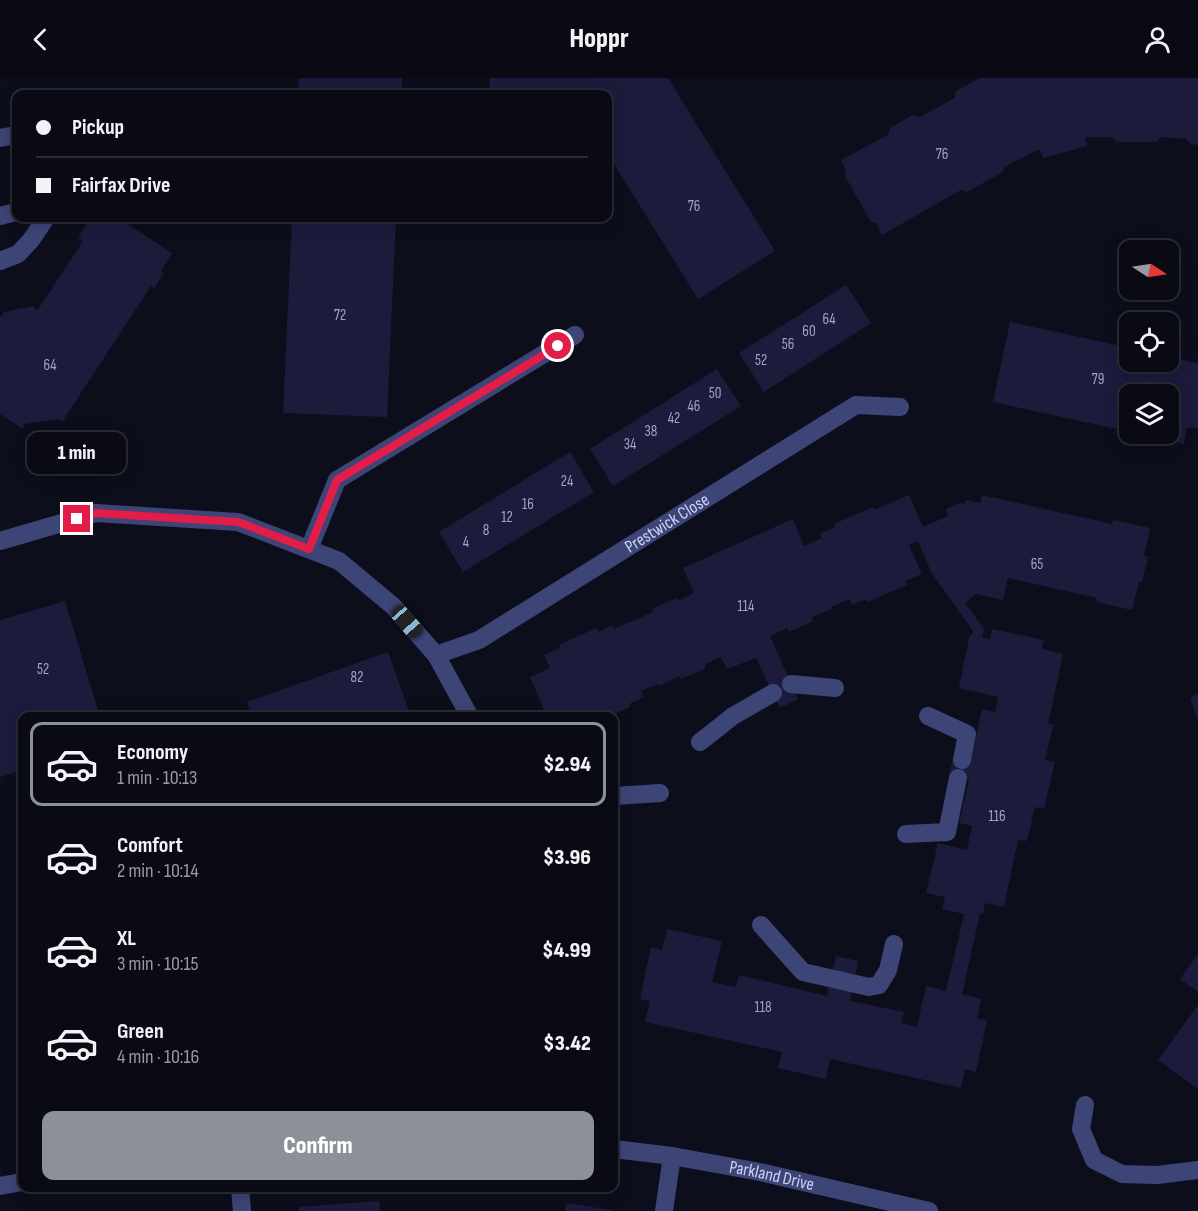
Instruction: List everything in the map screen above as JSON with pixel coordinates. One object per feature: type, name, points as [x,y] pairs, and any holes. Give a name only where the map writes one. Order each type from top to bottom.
[{"type":"street","points":[[0,261],[18,254],[43,222]]},
{"type":"street","points":[[309,549],[337,480],[575,335]]},
{"type":"street","name":"Prestwick Close","points":[[436,655],[479,640],[856,405],[900,407]]},
{"type":"street","points":[[0,541],[96,513],[238,522],[339,561],[393,606],[436,655],[467,712]]},
{"type":"street","points":[[791,684],[835,688]]},
{"type":"street","points":[[699,742],[733,716],[773,693]]},
{"type":"street","points":[[906,834],[947,832],[967,734],[928,716]]},
{"type":"street","points":[[618,796],[660,793]]},
{"type":"street","points":[[761,925],[803,972],[869,987],[879,985],[888,970],[894,944]]},
{"type":"street","points":[[1085,1105],[1081,1130],[1094,1160],[1122,1174],[1157,1175],[1198,1170]]},
{"type":"street","name":"Parkland Drive","points":[[618,1149],[672,1156],[754,1171],[929,1211]]},
{"type":"street","points":[[664,1211],[672,1156]]},
{"type":"street","points":[[0,1186],[18,1183]]},
{"type":"street","points":[[240,1192],[242,1211]]},
{"type":"building","points":[[299,78],[402,78],[402,90],[298,90]]},
{"type":"building","points":[[490,78],[668,78],[775,251],[698,299],[612,161],[612,90],[490,90]]},
{"type":"building","points":[[980,78],[1198,78],[1198,145],[1191,144],[1186,139],[1161,137],[1157,142],[1117,142],[1112,137],[1085,137],[1087,146],[1043,158],[1039,149],[1004,167],[1003,172],[967,192],[961,190],[882,235],[876,223],[871,222],[845,176],[846,170],[841,160],[888,135],[890,128],[913,115],[920,117],[955,98],[956,91]]},
{"type":"building","points":[[87,222],[124,222],[172,253],[161,271],[164,273],[154,288],[151,286],[62,422],[60,419],[24,424],[23,429],[0,414],[0,316],[3,316],[3,312],[34,306],[35,310],[39,308],[83,241],[78,238]]},
{"type":"building","points":[[292,222],[396,222],[387,417],[283,413]]},
{"type":"building","points":[[846,285],[871,323],[764,392],[739,353]]},
{"type":"building","points":[[1010,322],[1119,346],[1119,372],[1179,372],[1179,359],[1198,363],[1198,429],[1187,427],[1184,444],[1179,443],[1179,384],[1119,384],[1119,430],[993,402]]},
{"type":"building","points":[[717,369],[741,406],[613,486],[590,449]]},
{"type":"building","points":[[570,452],[594,492],[463,572],[439,532]]},
{"type":"building","points":[[909,495],[923,527],[948,516],[946,509],[959,503],[965,504],[966,500],[980,503],[982,495],[1112,524],[1113,520],[1150,528],[1144,556],[1148,557],[1132,610],[1096,602],[1097,598],[1008,578],[1003,600],[976,594],[965,603],[984,629],[982,637],[990,639],[992,629],[1044,640],[1042,649],[1063,654],[1048,724],[1053,725],[1045,760],[1055,762],[1044,809],[1035,807],[1027,841],[1018,840],[1004,907],[985,903],[983,914],[980,913],[962,994],[981,999],[977,1018],[987,1021],[976,1072],[965,1069],[961,1088],[830,1059],[826,1079],[778,1068],[782,1052],[645,1022],[650,1001],[640,999],[651,947],[662,950],[667,929],[722,941],[712,982],[736,987],[739,975],[827,996],[836,956],[858,961],[850,1001],[904,1012],[901,1023],[917,1027],[926,986],[946,991],[964,914],[942,909],[945,897],[926,893],[938,843],[967,850],[972,826],[959,823],[969,780],[949,776],[953,758],[971,762],[982,709],[995,712],[998,697],[959,688],[970,634],[972,635],[973,631],[931,572],[918,541],[909,545],[922,574],[905,581],[907,585],[868,602],[866,599],[852,605],[850,599],[812,617],[813,621],[789,632],[787,628],[770,636],[798,699],[780,708],[756,658],[727,669],[721,657],[705,664],[706,668],[681,679],[680,676],[641,691],[644,697],[618,712],[545,712],[530,677],[550,668],[544,655],[560,648],[559,645],[596,628],[598,632],[612,625],[614,629],[653,612],[652,609],[676,598],[678,601],[694,593],[683,568],[793,519],[804,546],[822,538],[820,534],[835,527],[834,524],[873,507],[874,510]]},
{"type":"building","points":[[65,601],[98,712],[18,712],[18,771],[0,777],[0,620]]},
{"type":"building","points":[[388,652],[409,712],[250,712],[247,702]]},
{"type":"building","points":[[1198,694],[1198,720],[1190,698]]},
{"type":"building","points":[[1198,954],[1198,992],[1180,979]]},
{"type":"building","points":[[1198,1005],[1198,1089],[1158,1060]]},
{"type":"building","points":[[379,1201],[380,1211],[299,1211],[299,1207]]},
{"type":"building","points":[[566,1203],[611,1210],[611,1211],[565,1211]]},
{"type":"route","points":[[77,519],[96,513],[238,522],[309,549],[337,480],[558,346]]}]
